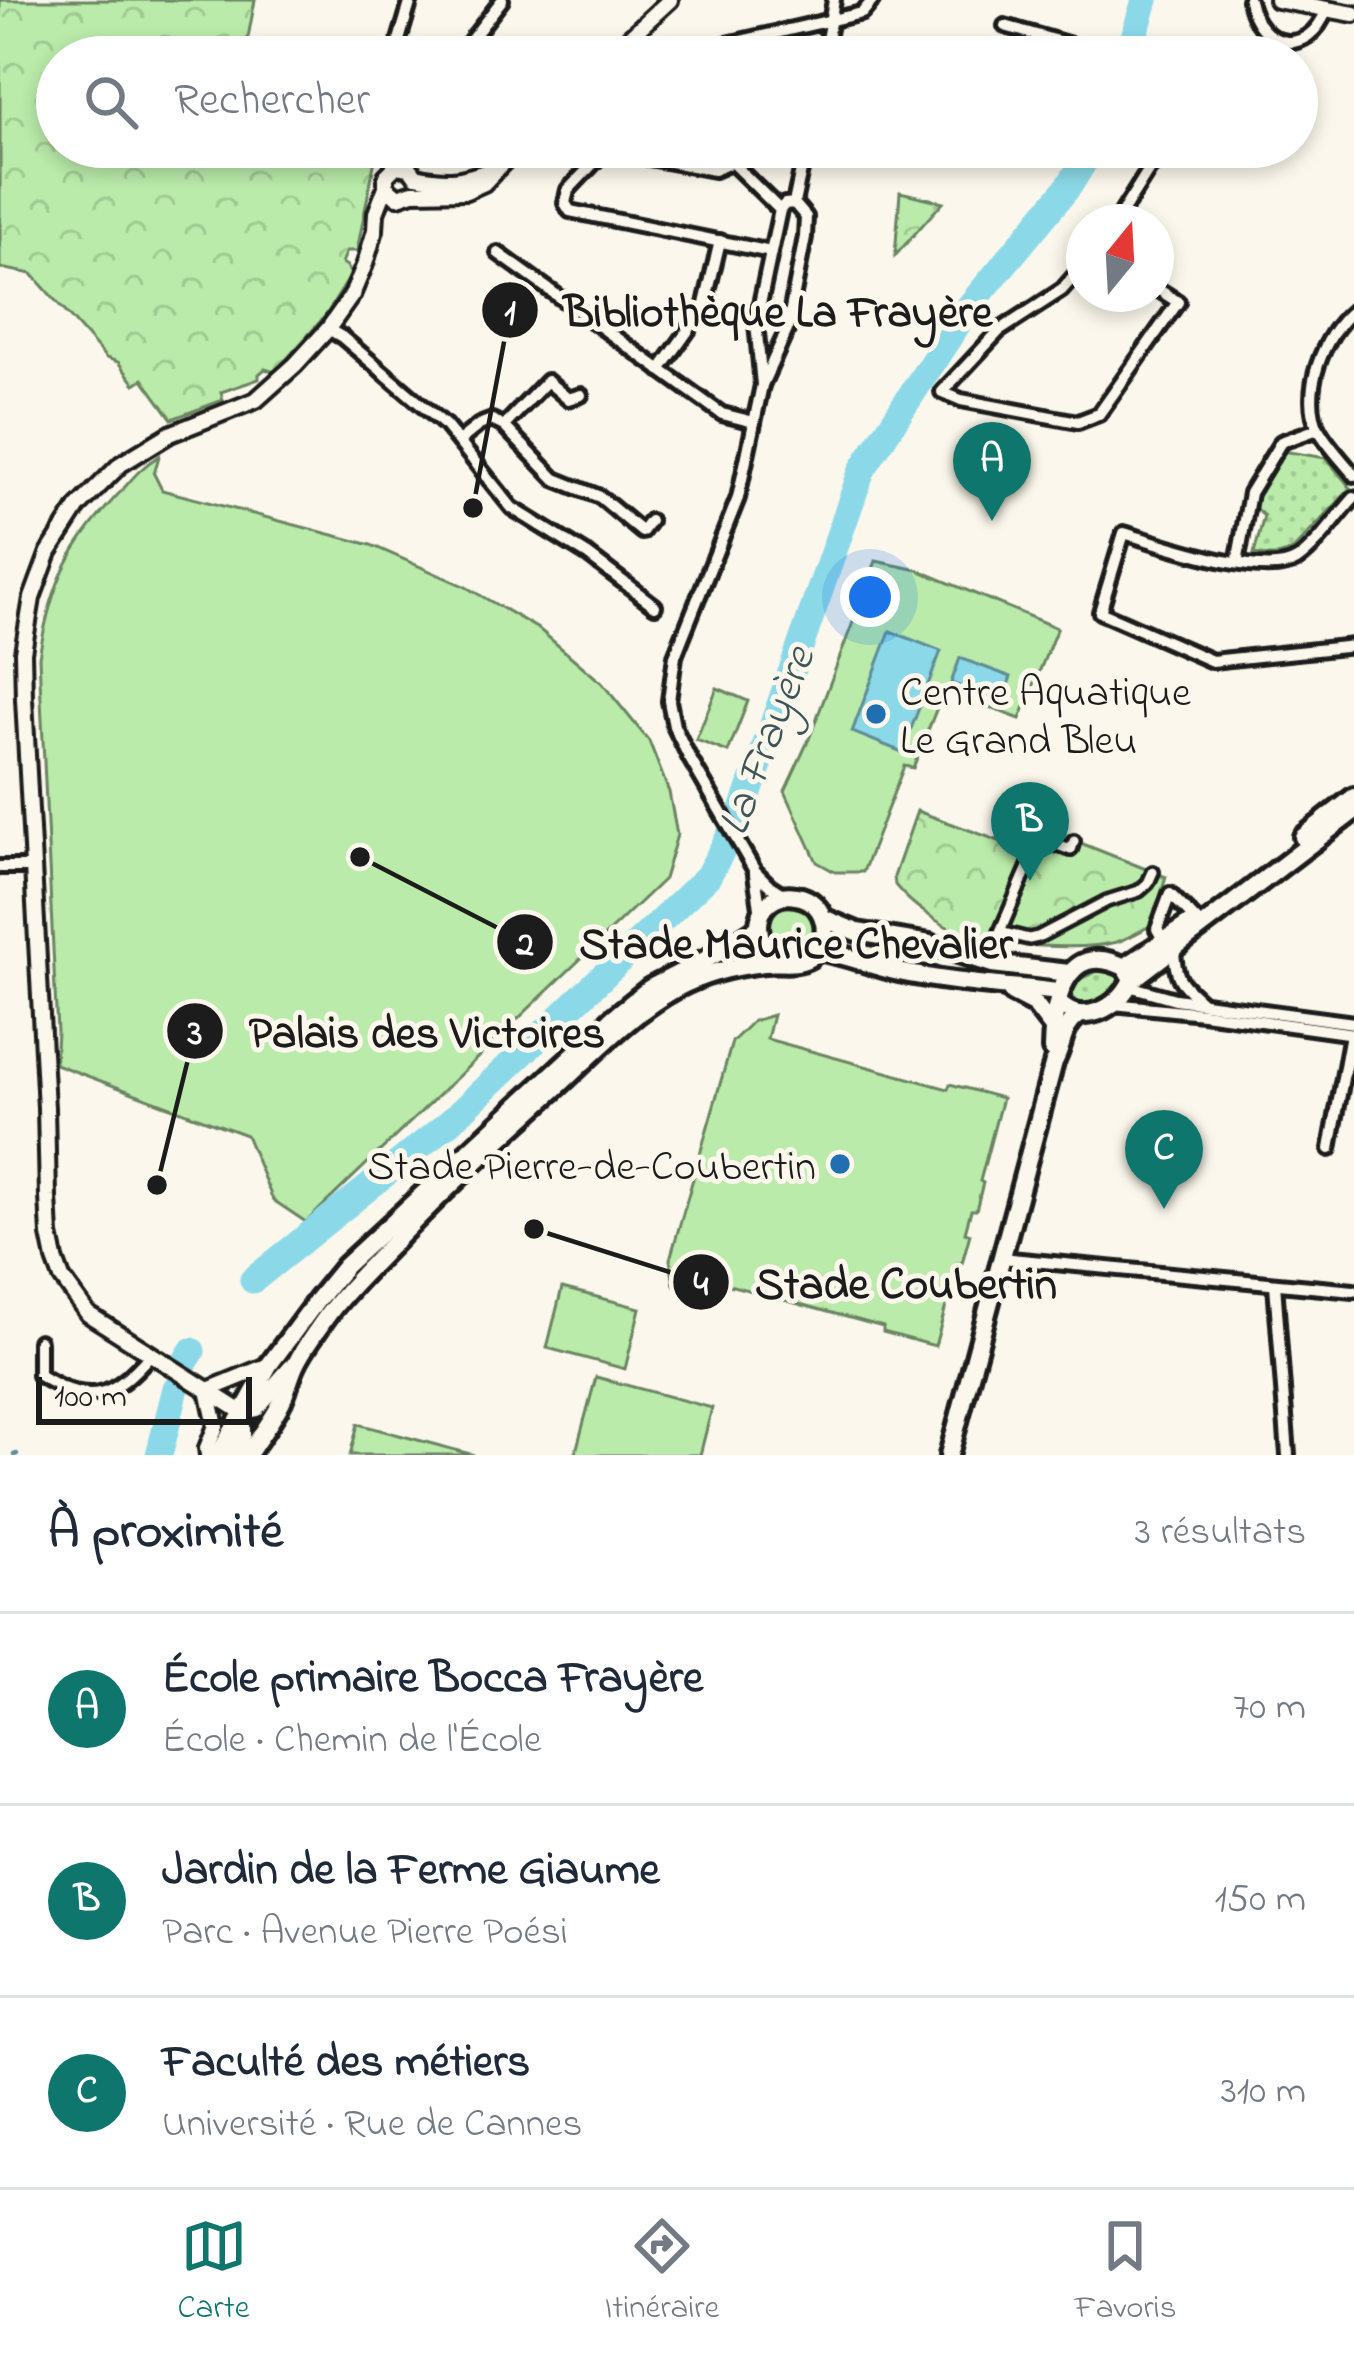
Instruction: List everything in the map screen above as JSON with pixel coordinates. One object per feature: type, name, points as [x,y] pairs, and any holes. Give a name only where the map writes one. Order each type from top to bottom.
[{"type":"main road","points":[[1169,945],[1354,797]]},
{"type":"main road","points":[[818,950],[892,970],[1059,997],[1070,1013],[1079,1015],[1098,1012],[1113,1004],[1128,978],[1169,945],[1354,812]]},
{"type":"main road","points":[[218,1455],[269,1365],[345,1266],[613,1018],[650,988],[728,948],[759,921],[767,905],[785,896],[808,900],[824,918],[857,932],[930,944],[992,964],[1069,973]]},
{"type":"main road","points":[[242,1412],[256,1408],[349,1290],[424,1210],[652,1002],[701,977],[801,961],[818,950],[824,918]]},
{"type":"main road","points":[[759,921],[764,949],[782,961]]},
{"type":"main road","points":[[1054,1062],[1052,1027],[1069,973],[1102,960],[1128,978]]},
{"type":"main road","points":[[988,986],[1024,997],[1052,1027]]},
{"type":"main road","points":[[949,1455],[1054,1062],[1065,1029],[1079,1015]]},
{"type":"main road","points":[[248,1455],[282,1400],[296,1363]]},
{"type":"main road","points":[[235,1455],[242,1436],[242,1412]]},
{"type":"street","points":[[400,36],[411,0]]},
{"type":"street","points":[[635,36],[670,0]]},
{"type":"street","points":[[828,36],[835,0]]},
{"type":"street","points":[[760,36],[862,13],[873,0]]},
{"type":"street","points":[[1250,0],[1267,36]]},
{"type":"street","points":[[1277,0],[1354,14]]},
{"type":"street","points":[[474,36],[499,3]]},
{"type":"street","points":[[1311,36],[1327,9]]},
{"type":"street","points":[[1005,26],[1040,36]]},
{"type":"street","points":[[242,1412],[88,1314],[72,1295],[55,1259],[49,1216],[23,652],[32,598],[49,551],[78,507],[121,464],[170,434],[256,400],[328,329],[352,296],[365,265],[376,213],[398,170],[466,191],[484,183],[496,168]]},
{"type":"street","points":[[589,168],[568,190],[565,203],[569,211],[771,252]]},
{"type":"street","points":[[735,168],[780,210]]},
{"type":"street","points":[[794,202],[801,168]]},
{"type":"street","points":[[1127,204],[1150,168]]},
{"type":"street","points":[[761,385],[788,330],[801,261],[806,217],[794,202],[780,210],[756,323],[761,385],[738,498],[675,656],[669,701],[674,726],[746,856],[755,871],[785,896]]},
{"type":"street","points":[[660,370],[704,308],[720,242]]},
{"type":"street","points":[[499,254],[722,414],[754,422]]},
{"type":"street","points":[[1066,286],[999,332],[942,392],[961,400],[1078,422],[1099,414],[1171,312]]},
{"type":"street","points":[[1354,310],[1343,319],[1321,356],[1311,403],[1318,429],[1354,475]]},
{"type":"street","points":[[328,329],[459,441],[512,508],[588,555],[655,606]]},
{"type":"street","points":[[504,426],[547,381],[568,399],[581,395]]},
{"type":"street","points":[[459,441],[492,420],[504,426],[555,479],[600,497],[642,532],[650,520]]},
{"type":"street","points":[[1237,563],[1250,494],[1270,459],[1281,442],[1318,429]]},
{"type":"street","points":[[1354,498],[1299,558],[1283,566],[1237,563],[1124,533],[1100,612],[1212,661],[1354,646]]},
{"type":"street","points":[[995,950],[1040,838],[1071,850],[1074,841]]},
{"type":"street","points":[[0,867],[33,867]]},
{"type":"street","points":[[755,871],[759,921]]},
{"type":"street","points":[[1000,932],[1038,937],[1139,891],[1153,872]]},
{"type":"street","points":[[1196,920],[1170,894],[1157,929],[1169,945],[1177,977],[1204,1004]]},
{"type":"street","points":[[1128,978],[1161,997],[1353,1030]]},
{"type":"street","points":[[1113,1004],[1353,1030]]},
{"type":"street","points":[[1330,1149],[1347,1095],[1353,1030]]},
{"type":"street","points":[[1001,1258],[1354,1292]]},
{"type":"street","points":[[1275,1284],[1288,1455]]},
{"type":"street","points":[[39,1341],[39,1376],[63,1390],[90,1397],[127,1382],[151,1354]]},
{"type":"street","points":[[208,1390],[269,1365]]},
{"type":"street","points":[[208,1390],[216,1426],[208,1455]]},
{"type":"green space","points":[[0,0],[255,0],[248,36],[36,36],[36,168],[373,168],[357,251],[347,251],[342,263],[351,275],[326,315],[275,372],[265,369],[259,379],[221,392],[223,400],[172,419],[143,379],[135,384],[118,362],[106,358],[32,274],[0,268]]},
{"type":"green space","points":[[900,192],[943,202],[895,256]]},
{"type":"green space","points":[[1282,451],[1326,458],[1351,488],[1294,549],[1275,556],[1254,554],[1264,516],[1254,498]]},
{"type":"green space","points":[[159,456],[154,474],[162,490],[371,545],[466,587],[540,630],[602,683],[649,741],[669,792],[677,835],[664,879],[306,1222],[273,1200],[246,1135],[55,1064],[39,657],[57,584],[77,546],[105,508]]},
{"type":"green space","name":"Centre Aquatique Le Grand Bleu","points":[[876,561],[918,570],[1057,628],[1020,719],[944,690],[913,768],[904,766],[863,872],[835,872],[817,862],[785,791]]},
{"type":"green space","points":[[717,688],[748,701],[728,752],[696,740]]},
{"type":"green space","points":[[917,811],[1024,850],[1033,824],[1166,877],[1152,925],[1117,942],[1084,946],[998,942],[956,931],[918,907],[895,885]]},
{"type":"green space","points":[[792,903],[810,911],[818,929],[810,947],[792,955],[774,947],[766,929],[774,911]]},
{"type":"green space","points":[[1104,968],[1121,977],[1119,988],[1093,1004],[1080,1004],[1070,993],[1076,981]]},
{"type":"green space","name":"Stade Pierre-de-Coubertin","points":[[773,1015],[767,1039],[948,1089],[950,1084],[1002,1098],[976,1210],[971,1210],[965,1232],[970,1234],[935,1346],[700,1277],[692,1305],[674,1285],[670,1259],[732,1042],[753,1021]]},
{"type":"green space","points":[[562,1288],[640,1308],[625,1369],[547,1348]]},
{"type":"green space","points":[[596,1377],[712,1408],[700,1455],[575,1455]]},
{"type":"green space","points":[[358,1424],[474,1455],[350,1455]]},
{"type":"water","points":[[890,631],[941,651],[902,752],[852,732]]},
{"type":"water","points":[[960,658],[1011,677],[1001,703],[951,683]]},
{"type":"waterway","name":"La Frayère","points":[[1134,36],[1145,0]]},
{"type":"waterway","name":"La Frayère","points":[[253,1280],[450,1122],[708,876],[742,813],[862,470],[968,308],[1080,168]]},
{"type":"waterway","name":"La Frayère","points":[[187,1359],[192,1351]]},
{"type":"waterway","name":"La Frayère","points":[[159,1455],[176,1388]]},
{"type":"place","name":"Bibliothèque La Frayère","points":[[473,508]]},
{"type":"place","name":"École primaire Bocca Frayère","points":[[992,521]]},
{"type":"place","name":"Centre Aquatique Le Grand Bleu","points":[[876,714]]},
{"type":"place","name":"Stade Maurice Chevalier","points":[[360,857]]},
{"type":"place","name":"Jardin de la Ferme Giaume","points":[[1030,881]]},
{"type":"place","name":"Stade Pierre-de-Coubertin","points":[[840,1164]]},
{"type":"place","name":"Palais des Victoires","points":[[157,1185]]},
{"type":"place","name":"Faculté des métiers","points":[[1164,1209]]},
{"type":"place","name":"Stade Coubertin","points":[[534,1229]]}]
